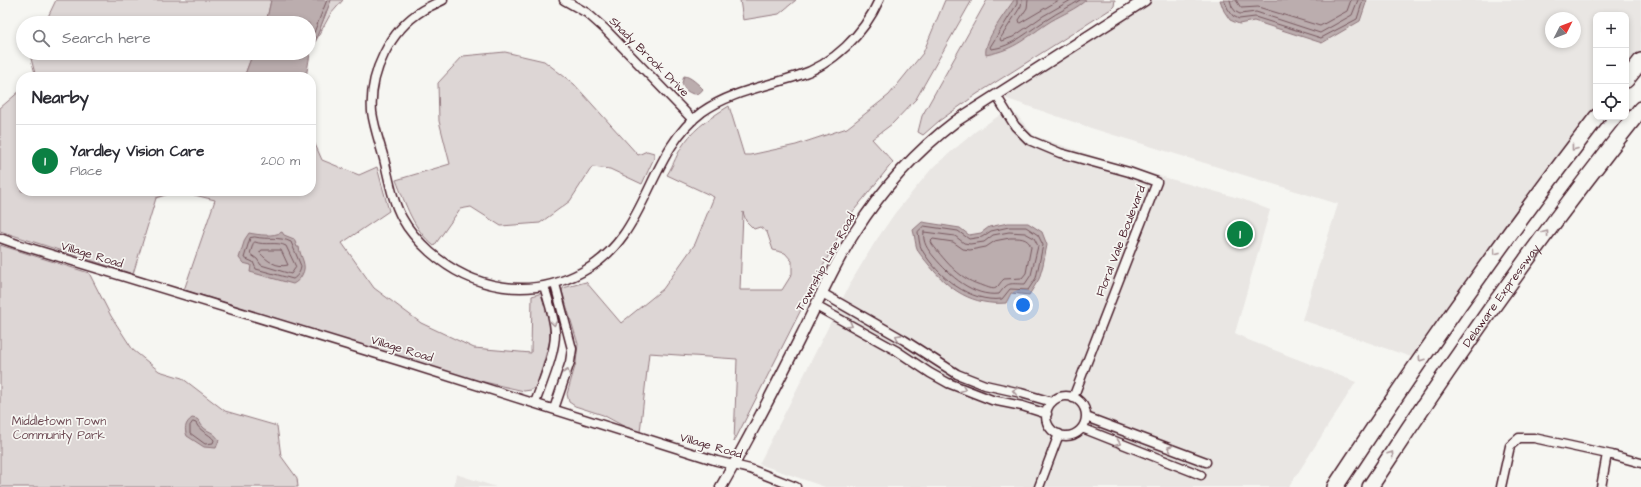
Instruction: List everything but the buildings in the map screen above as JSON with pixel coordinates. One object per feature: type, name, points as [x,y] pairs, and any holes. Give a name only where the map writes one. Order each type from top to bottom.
[{"type":"highway","points":[[1629,76],[1641,61]]},
{"type":"highway","name":"Delaware Expressway","points":[[1370,487],[1437,386],[1513,278],[1594,168],[1641,109]]},
{"type":"highway","points":[[1335,487],[1397,393],[1475,282],[1595,120]]},
{"type":"street","points":[[443,0],[422,11],[401,29],[386,48],[377,70],[372,93],[372,114],[394,200],[402,218],[417,240],[440,261],[461,274],[479,282],[502,287],[544,286],[556,284],[588,269],[603,258],[618,243],[637,214],[672,144],[684,128],[700,114],[722,100],[741,92],[799,76],[830,59],[858,33],[871,16],[879,0]]},
{"type":"street","name":"Shady Brook Drive","points":[[564,0],[587,14],[605,29],[694,120]]},
{"type":"street","name":"Township Line Road","points":[[721,487],[734,465],[854,233],[878,198],[892,181],[926,146],[954,122],[1145,0]]},
{"type":"street","name":"Floral Vale Boulevard","points":[[996,94],[1015,126],[1029,140],[1060,153],[1129,172],[1156,182],[1074,398]]},
{"type":"street","name":"Village Road","points":[[0,238],[535,403],[717,461],[750,469],[796,487]]},
{"type":"street","points":[[554,409],[570,362],[572,349],[556,284]]},
{"type":"street","points":[[535,403],[553,350],[555,337],[553,316],[544,286]]},
{"type":"street","points":[[822,294],[904,340],[957,374],[985,385],[1052,402]]},
{"type":"street","points":[[816,306],[897,351],[948,383],[992,400],[1022,406],[1047,414]]},
{"type":"street","points":[[1061,397],[1074,398],[1083,406],[1086,417],[1082,428],[1076,433],[1070,435],[1059,434],[1050,426],[1047,414],[1052,402],[1061,397]]},
{"type":"street","points":[[1086,417],[1206,462]]},
{"type":"street","points":[[1082,428],[1201,475]]},
{"type":"street","points":[[1039,487],[1059,434]]},
{"type":"street","points":[[1501,487],[1510,446],[1519,438],[1534,438],[1641,463]]},
{"type":"street","points":[[1601,487],[1607,454]]},
{"type":"shaded area","points":[[1145,0],[1641,0],[1641,61],[1629,76],[1629,12],[1593,12],[1594,120],[1420,360],[1302,320],[1338,204],[1091,128],[996,95]]},
{"type":"shaded area","points":[[1000,115],[1017,115],[1034,136],[1117,164],[1242,199],[1270,210],[1235,333],[1248,340],[1356,382],[1289,487],[825,487],[759,464],[851,282],[875,242],[895,213],[933,167],[976,131]]},
{"type":"shaded area","points":[[456,474],[496,487],[454,487]]},
{"type":"green space","points":[[56,0],[271,0],[268,16],[48,16]]},
{"type":"green space","points":[[331,0],[343,0],[330,15],[316,40]]},
{"type":"green space","points":[[740,0],[796,0],[779,14],[743,20]]},
{"type":"green space","points":[[945,0],[972,0],[916,99],[892,124],[872,139],[893,162],[847,219],[734,442],[737,359],[649,353],[640,432],[629,429],[603,415],[575,406],[569,402],[567,394],[576,363],[578,344],[562,291],[563,288],[586,282],[621,323],[663,289],[695,244],[714,197],[667,175],[682,146],[694,131],[729,106],[744,155],[750,155],[796,145],[847,128],[889,95],[923,53]],"holes":[[[743,212],[746,221],[754,229],[760,227],[767,232],[773,250],[785,253],[792,261],[792,274],[782,290],[740,290]]]},
{"type":"green space","points":[[987,0],[1115,0],[1114,6],[1111,9],[977,94],[939,121],[923,135],[918,132],[922,116]]},
{"type":"green space","points":[[505,52],[544,61],[574,84],[638,155],[647,151],[654,153],[654,158],[642,184],[610,169],[592,167],[570,201],[540,223],[501,226],[471,207],[460,209],[434,246],[415,224],[396,180],[450,164],[439,121],[438,83],[463,56]]},
{"type":"green space","points":[[31,60],[250,60],[246,72],[35,72]]},
{"type":"green space","points":[[16,94],[16,196],[162,196],[156,198],[133,274],[0,231],[0,108]]},
{"type":"green space","points":[[316,146],[322,160],[359,175],[377,167],[389,211],[342,243],[374,288],[421,323],[474,348],[531,353],[532,296],[542,293],[549,317],[550,340],[537,386],[531,390],[524,391],[471,379],[184,290],[215,200],[199,196],[316,196]]},
{"type":"green space","name":"Middletown Town Community Park","points":[[0,245],[89,273],[111,316],[133,350],[159,371],[182,378],[225,411],[277,426],[281,456],[297,478],[298,487],[0,487]]},
{"type":"water","points":[[271,0],[331,0],[316,39],[316,16],[268,16]]},
{"type":"water","points":[[1014,0],[1086,0],[1014,46],[986,55],[986,49],[991,35]]},
{"type":"water","points":[[1220,0],[1367,0],[1360,21],[1322,43],[1254,21],[1239,24],[1230,20],[1224,11]]},
{"type":"water","points":[[250,60],[309,60],[307,72],[246,72]]},
{"type":"water","points":[[684,76],[692,79],[703,89],[697,94],[694,94],[685,89],[682,83]]},
{"type":"water","points":[[922,222],[960,228],[969,235],[981,233],[989,227],[1008,223],[1028,223],[1042,232],[1047,245],[1039,279],[1029,295],[1011,293],[1006,303],[983,302],[972,299],[953,289],[945,282],[918,251],[913,230]]},
{"type":"water","points":[[282,232],[284,235],[294,239],[297,247],[299,247],[304,264],[304,271],[293,284],[250,272],[251,265],[243,263],[239,258],[245,239],[249,233],[270,235]]},
{"type":"water","points":[[192,418],[197,419],[203,427],[217,437],[219,440],[216,448],[204,447],[187,436],[186,426]]},
{"type":"place","name":"Yardley Vision Care","points":[[1240,234]]}]
